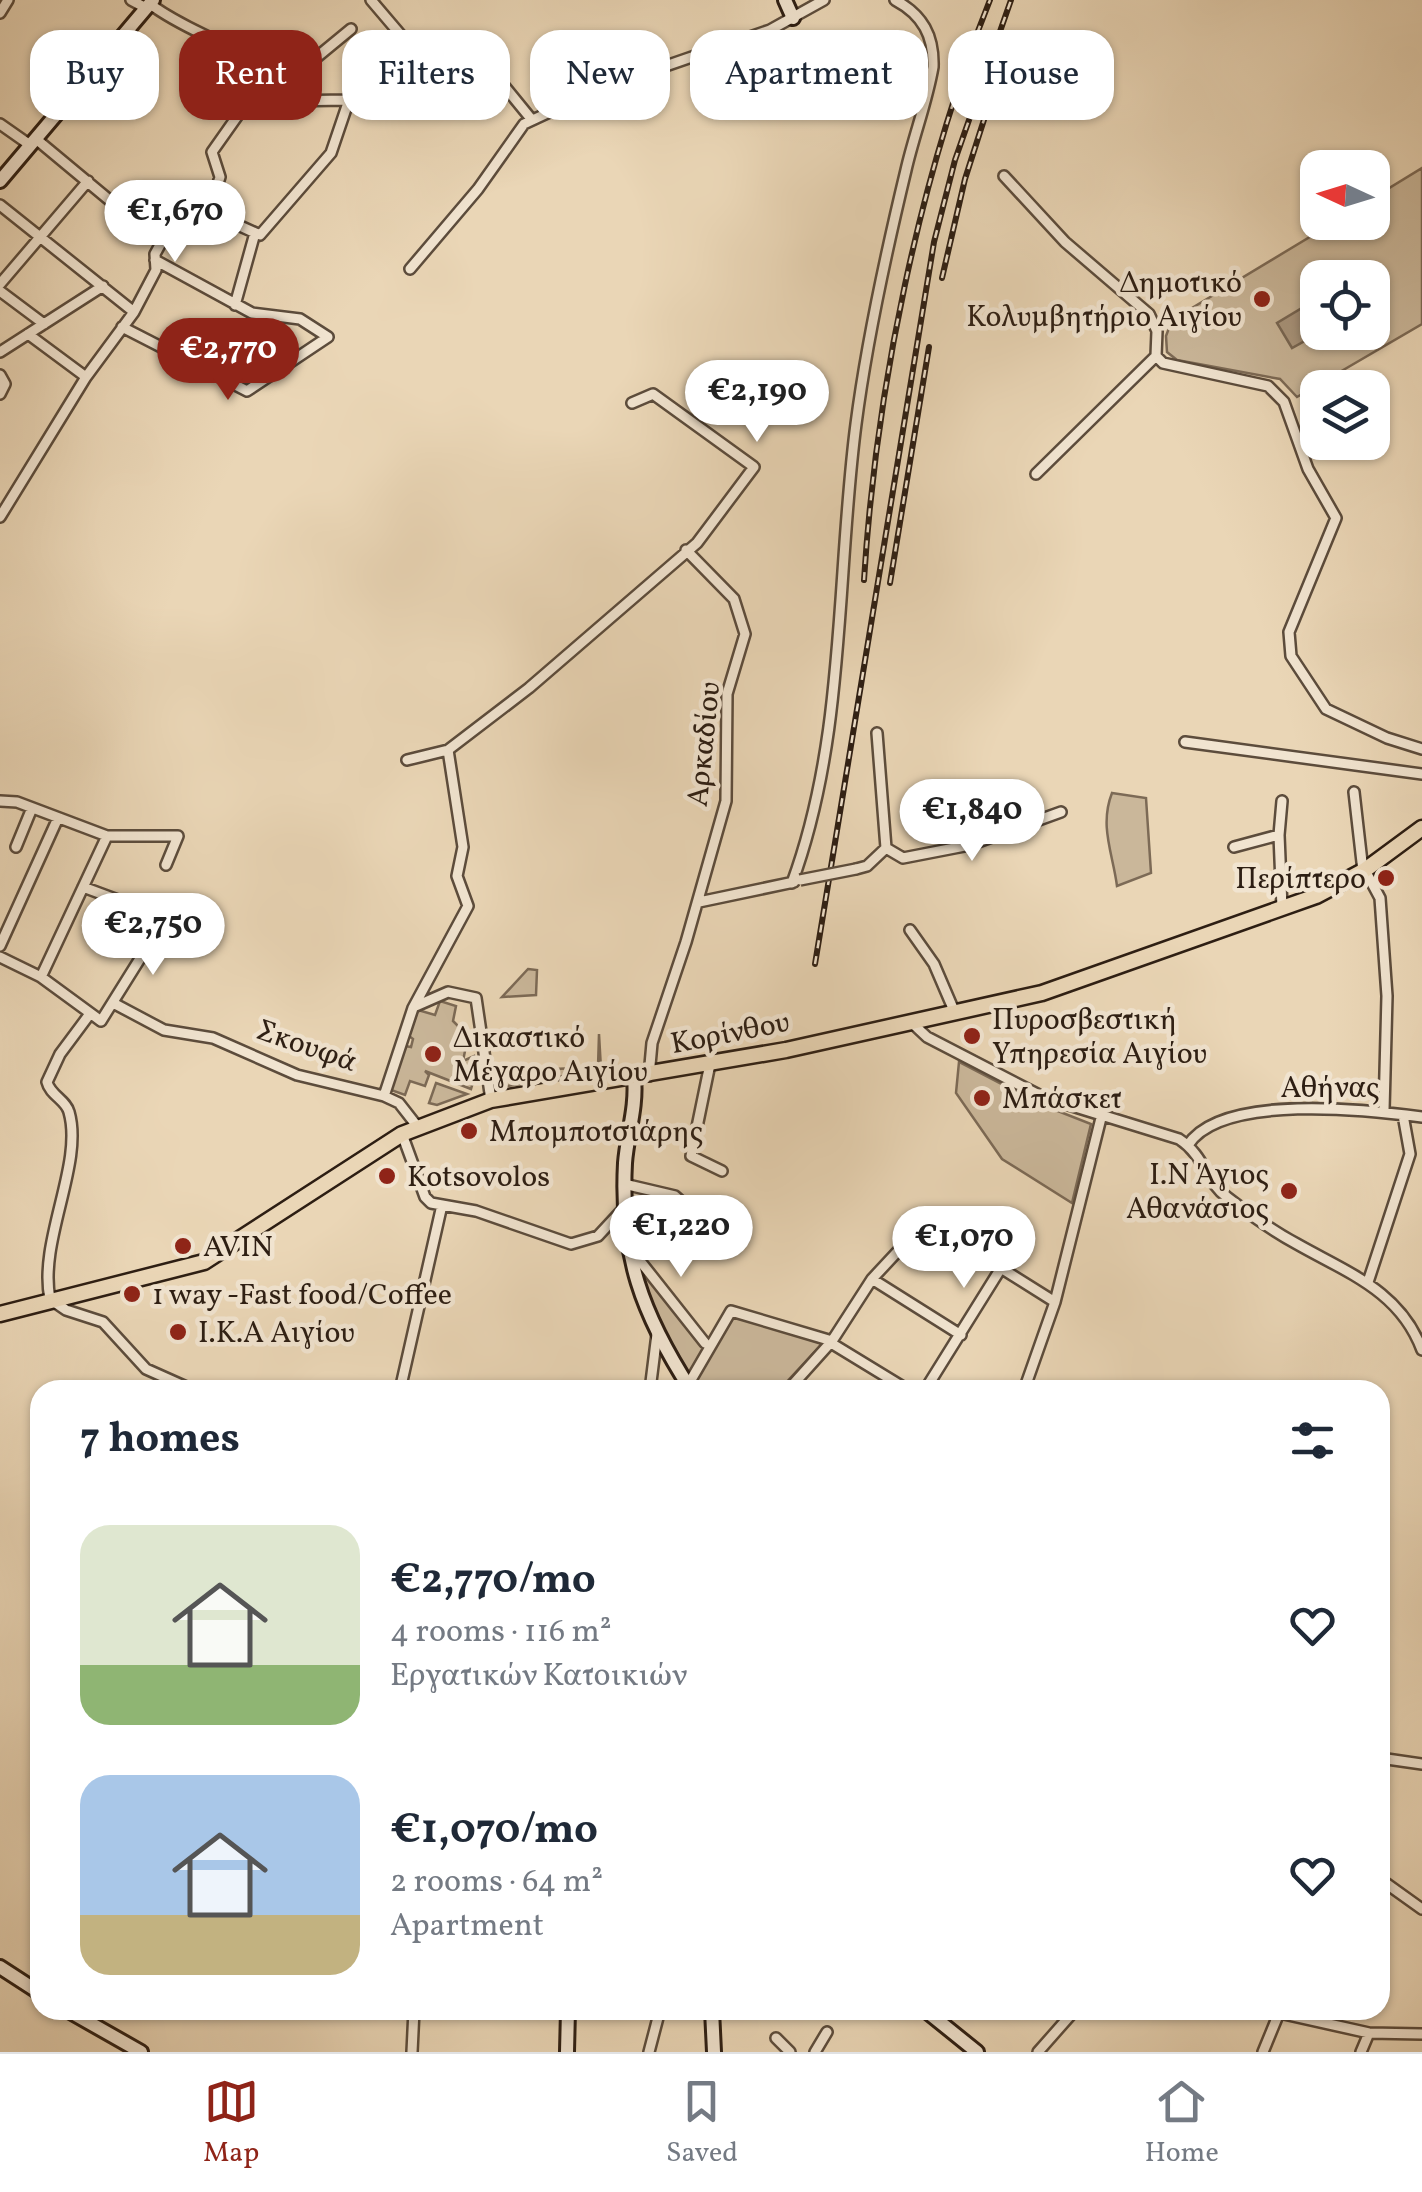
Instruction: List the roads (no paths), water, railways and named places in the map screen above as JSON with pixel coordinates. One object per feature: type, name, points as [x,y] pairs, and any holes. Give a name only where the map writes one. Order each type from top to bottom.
[{"type":"main road","points":[[785,0],[793,18]]},
{"type":"main road","points":[[0,181],[149,4]]},
{"type":"main road","name":"Κορίνθου","points":[[0,1314],[50,1298],[184,1269],[212,1258],[416,1126],[490,1100],[710,1064],[1042,993],[1282,908],[1364,870],[1422,828]]},
{"type":"main road","points":[[641,1077],[624,1184],[627,1246],[639,1295],[685,1380]]},
{"type":"main road","points":[[0,1967],[30,1986]]},
{"type":"main road","points":[[84,2020],[141,2052]]},
{"type":"main road","points":[[567,2052],[568,2020]]},
{"type":"main road","points":[[712,2020],[714,2052]]},
{"type":"main road","points":[[937,2020],[977,2052]]},
{"type":"street","points":[[0,11],[8,0]]},
{"type":"street","points":[[131,0],[149,4],[194,30]]},
{"type":"street","points":[[372,0],[396,30]]},
{"type":"street","points":[[670,64],[770,30],[824,0]]},
{"type":"street","points":[[796,881],[824,753],[843,606],[850,471],[874,319],[933,67],[929,32],[911,10],[895,0]]},
{"type":"street","points":[[322,52],[351,28]]},
{"type":"street","points":[[510,93],[530,118]]},
{"type":"street","points":[[0,517],[86,377],[134,312],[156,270],[161,243],[210,212],[220,177],[212,152],[235,120]]},
{"type":"street","points":[[210,212],[260,235],[332,153],[343,120]]},
{"type":"street","points":[[410,269],[478,189],[520,128],[532,120]]},
{"type":"street","points":[[0,124],[88,181],[161,243]]},
{"type":"street","points":[[1004,176],[1065,242],[1148,314],[1158,332],[1156,356],[1036,474]]},
{"type":"street","points":[[44,324],[0,288],[88,181]]},
{"type":"street","points":[[0,206],[38,240],[134,312]]},
{"type":"street","points":[[236,305],[255,233]]},
{"type":"street","points":[[122,328],[247,391],[328,337],[300,319],[252,313],[155,260]]},
{"type":"street","points":[[0,352],[103,286]]},
{"type":"street","points":[[28,334],[86,377]]},
{"type":"street","points":[[1156,356],[1172,368],[1268,386],[1280,394],[1308,469],[1336,518],[1289,632],[1289,651],[1326,709],[1387,738],[1422,749]]},
{"type":"street","points":[[0,394],[2,377]]},
{"type":"street","points":[[407,760],[448,750],[529,688],[697,543],[754,467],[653,394],[632,403]]},
{"type":"street","name":"Αρκαδίου","points":[[641,1077],[699,902],[729,786],[728,694],[744,634],[734,599],[686,550]]},
{"type":"street","points":[[877,733],[886,848]]},
{"type":"street","points":[[1185,742],[1422,774]]},
{"type":"street","points":[[384,1096],[413,1008],[468,906],[457,876],[463,847],[448,750]]},
{"type":"street","points":[[1354,792],[1364,870],[1380,898],[1387,996],[1384,1110]]},
{"type":"street","points":[[0,800],[106,836],[178,836],[166,865]]},
{"type":"street","points":[[1282,800],[1278,835],[1282,908]]},
{"type":"street","points":[[16,847],[32,808]]},
{"type":"street","points":[[886,848],[904,858],[954,848],[1061,812]]},
{"type":"street","points":[[0,946],[58,818]]},
{"type":"street","points":[[1234,847],[1278,835]]},
{"type":"street","points":[[41,976],[106,836]]},
{"type":"street","points":[[699,902],[867,866],[886,848]]},
{"type":"street","points":[[83,887],[118,900]]},
{"type":"street","points":[[910,930],[934,964],[954,1014]]},
{"type":"street","points":[[0,956],[41,976],[90,1015],[104,1020],[156,933]]},
{"type":"street","points":[[413,1008],[448,992],[476,998],[490,1100]]},
{"type":"street","name":"Σκουφά","points":[[116,1004],[164,1030],[212,1038],[292,1073],[384,1096],[399,1103],[416,1126]]},
{"type":"street","points":[[90,1015],[60,1054],[47,1082],[70,1114],[68,1158],[48,1261],[50,1298],[66,1310],[103,1322],[146,1369],[171,1380]]},
{"type":"street","points":[[910,1022],[927,1038],[1043,1096],[1101,1118],[1170,1135],[1188,1145],[1226,1197],[1294,1242],[1368,1282],[1396,1306],[1422,1350]]},
{"type":"street","points":[[710,1064],[692,1156],[722,1171]]},
{"type":"street","name":"Αθήνας","points":[[1188,1145],[1203,1128],[1270,1111],[1384,1110],[1422,1117]]},
{"type":"street","points":[[1368,1282],[1410,1154],[1404,1114]]},
{"type":"street","points":[[1028,1380],[1055,1302],[1101,1118]]},
{"type":"street","points":[[402,1134],[425,1197],[442,1204],[476,1210],[571,1244],[598,1236],[624,1208]]},
{"type":"street","points":[[624,1184],[674,1196],[730,1245]]},
{"type":"street","points":[[402,1380],[442,1204]]},
{"type":"street","points":[[797,1380],[831,1342],[872,1280],[926,1220],[1055,1302]]},
{"type":"street","points":[[627,1246],[705,1343]]},
{"type":"street","points":[[932,1380],[1001,1268]]},
{"type":"street","points":[[872,1280],[961,1335]]},
{"type":"street","points":[[694,1380],[731,1310],[831,1342],[892,1380]]},
{"type":"street","points":[[651,1380],[657,1332]]},
{"type":"street","points":[[1390,1759],[1422,1764]]},
{"type":"street","points":[[1390,1887],[1422,1910]]},
{"type":"street","points":[[412,2052],[414,2020]]},
{"type":"street","points":[[649,2052],[657,2020]]},
{"type":"street","points":[[1038,2052],[1066,2020]]},
{"type":"street","points":[[1263,2052],[1276,2020]]},
{"type":"street","points":[[1310,2020],[1369,2033],[1422,2034]]},
{"type":"street","points":[[815,2052],[827,2032]]},
{"type":"street","points":[[1362,2052],[1369,2033]]},
{"type":"street","points":[[776,2038],[790,2052]]},
{"type":"railway","points":[[864,580],[879,434],[905,285],[942,139],[990,0]]},
{"type":"railway","points":[[815,964],[934,242],[955,160],[1011,0]]},
{"type":"railway","points":[[942,278],[965,179],[984,120]]},
{"type":"railway","points":[[890,583],[929,347]]},
{"type":"place","name":"Δημοτικό Κολυμβητήριο Αιγίου","points":[[1262,299]]},
{"type":"place","name":"Περίπτερο","points":[[1386,878]]},
{"type":"place","name":"Πυροσβεστική Υπηρεσία Αιγίου","points":[[972,1036]]},
{"type":"place","name":"Δικαστικό Μέγαρο Αιγίου","points":[[433,1054]]},
{"type":"place","name":"Μπάσκετ","points":[[982,1098]]},
{"type":"place","name":"Μπομποτσιάρης","points":[[469,1131]]},
{"type":"place","name":"Kotsovolos","points":[[387,1176]]},
{"type":"place","name":"Ι.Ν Άγιος Αθανάσιος","points":[[1289,1191]]},
{"type":"place","name":"AVIN","points":[[183,1246]]},
{"type":"place","name":"1 way -Fast food/Coffee","points":[[132,1294]]},
{"type":"place","name":"Ι.Κ.Α Αιγίου","points":[[178,1332]]}]
